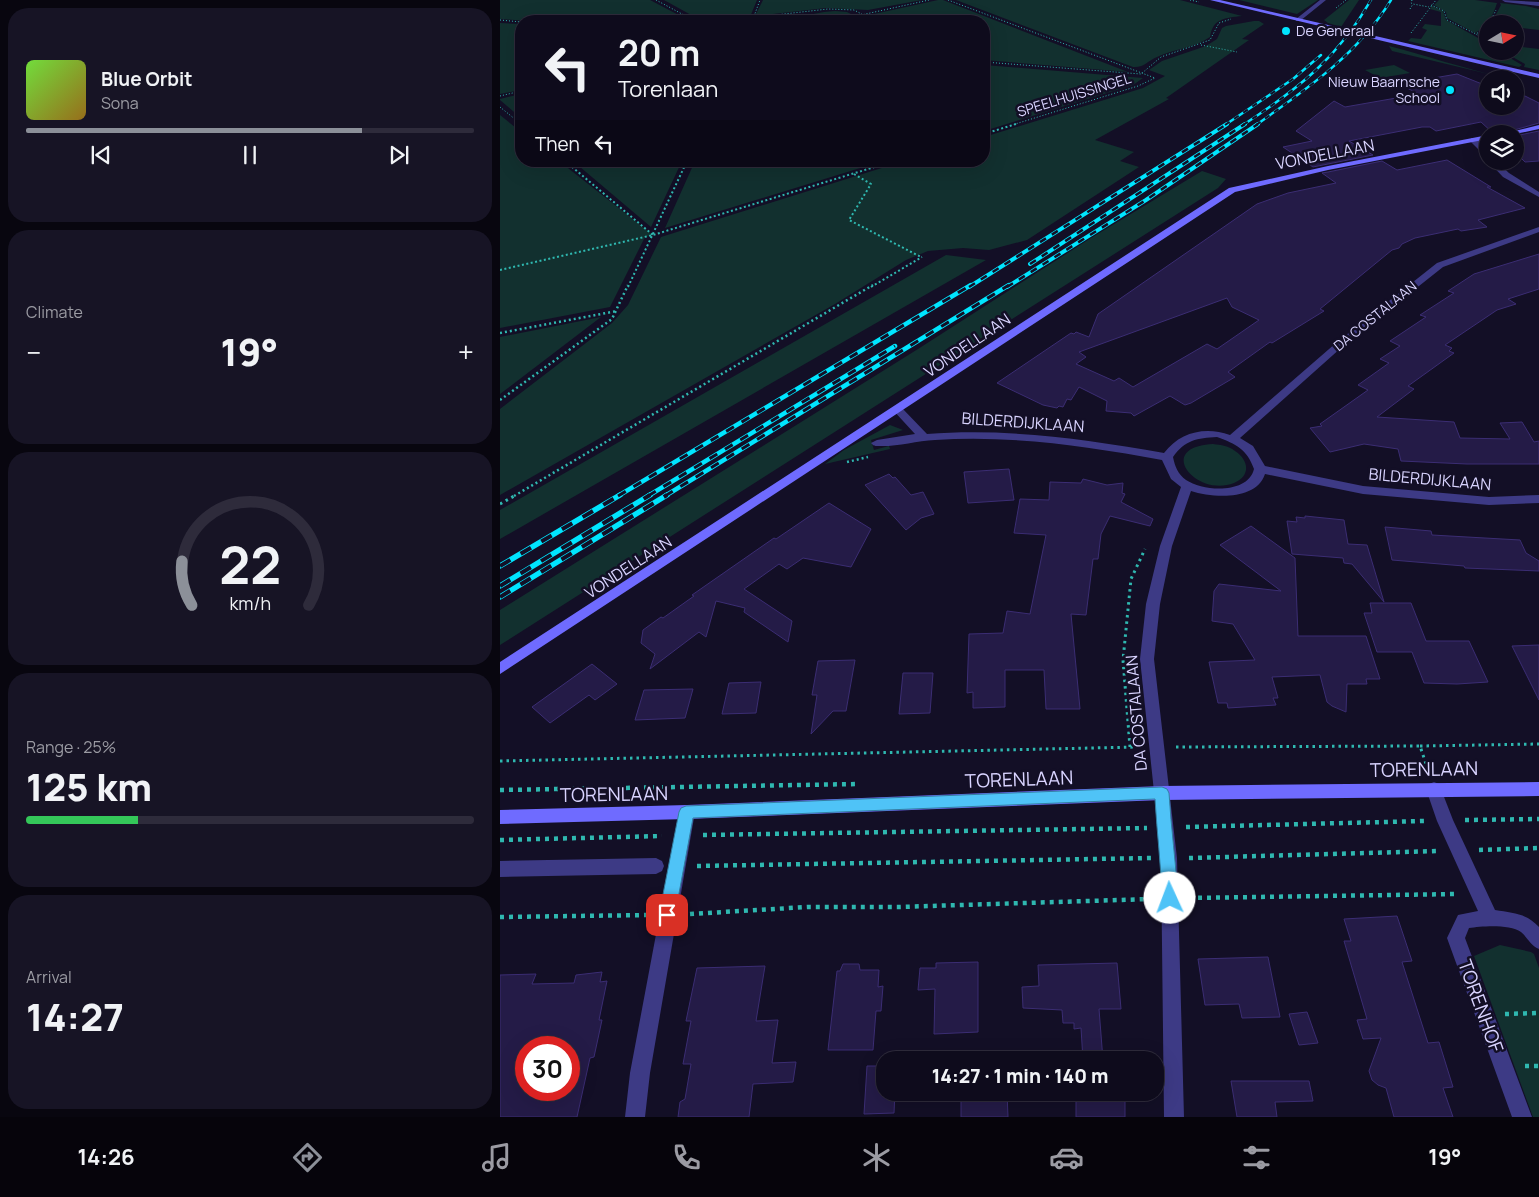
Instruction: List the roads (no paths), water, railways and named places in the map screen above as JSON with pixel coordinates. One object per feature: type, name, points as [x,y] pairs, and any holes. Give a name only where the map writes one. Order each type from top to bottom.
[{"type":"main road","points":[[1213,0],[1539,76]]},
{"type":"main road","points":[[1366,36],[1539,82]]},
{"type":"main road","points":[[1524,130],[1539,127]]},
{"type":"main road","name":"VONDELLAAN","points":[[500,669],[801,470],[1232,190],[1319,170],[1479,139]]},
{"type":"main road","name":"TORENLAAN","points":[[500,816],[686,812],[1432,781],[1539,789]]},
{"type":"street","points":[[1298,20],[1323,0]]},
{"type":"street","points":[[1505,0],[1539,4]]},
{"type":"street","points":[[1474,140],[1479,146]]},
{"type":"street","points":[[1501,170],[1539,195]]},
{"type":"street","name":"DA COSTALAAN","points":[[1232,439],[1339,345],[1440,265],[1539,229]]},
{"type":"street","points":[[897,409],[923,436]]},
{"type":"street","name":"BILDERDIJKLAAN","points":[[877,443],[923,436],[1006,434],[1093,443],[1167,457]]},
{"type":"street","points":[[1218,434],[1232,439],[1242,442],[1254,454],[1260,470],[1255,481],[1240,490],[1204,492],[1187,486],[1169,468],[1167,457],[1176,443],[1192,435],[1218,434]]},
{"type":"street","name":"BILDERDIJKLAAN","points":[[1260,470],[1363,490],[1489,501],[1539,498]]},
{"type":"street","name":"DA COSTALAAN","points":[[1174,1117],[1169,858],[1164,828],[1162,793],[1147,659],[1154,604],[1166,546],[1187,486]]},
{"type":"street","points":[[1432,781],[1445,821],[1490,917]]},
{"type":"street","points":[[635,1117],[640,1073],[686,812]]},
{"type":"street","points":[[500,869],[656,866]]},
{"type":"street","name":"TORENHOF","points":[[1522,1117],[1456,938],[1464,921],[1490,917],[1525,924],[1539,940]]},
{"type":"railway","points":[[1243,125],[1282,98],[1315,71],[1345,39],[1371,0]]},
{"type":"railway","points":[[1256,125],[1312,84],[1347,54],[1378,19],[1391,0]]},
{"type":"railway","points":[[1225,125],[1293,79],[1321,55]]},
{"type":"railway","points":[[969,287],[1227,124]]},
{"type":"railway","points":[[1030,264],[1245,124]]},
{"type":"railway","points":[[1007,287],[1146,200],[1258,124]]},
{"type":"railway","points":[[618,496],[971,285]]},
{"type":"railway","points":[[665,496],[1009,285]]},
{"type":"railway","points":[[648,496],[895,346]]},
{"type":"railway","points":[[500,566],[620,495]]},
{"type":"railway","points":[[500,586],[650,495]]},
{"type":"railway","points":[[500,597],[667,495]]},
{"type":"place","name":"De Generaal","points":[[1286,31]]},
{"type":"place","name":"Nieuw Baarnsche School","points":[[1450,90]]}]
